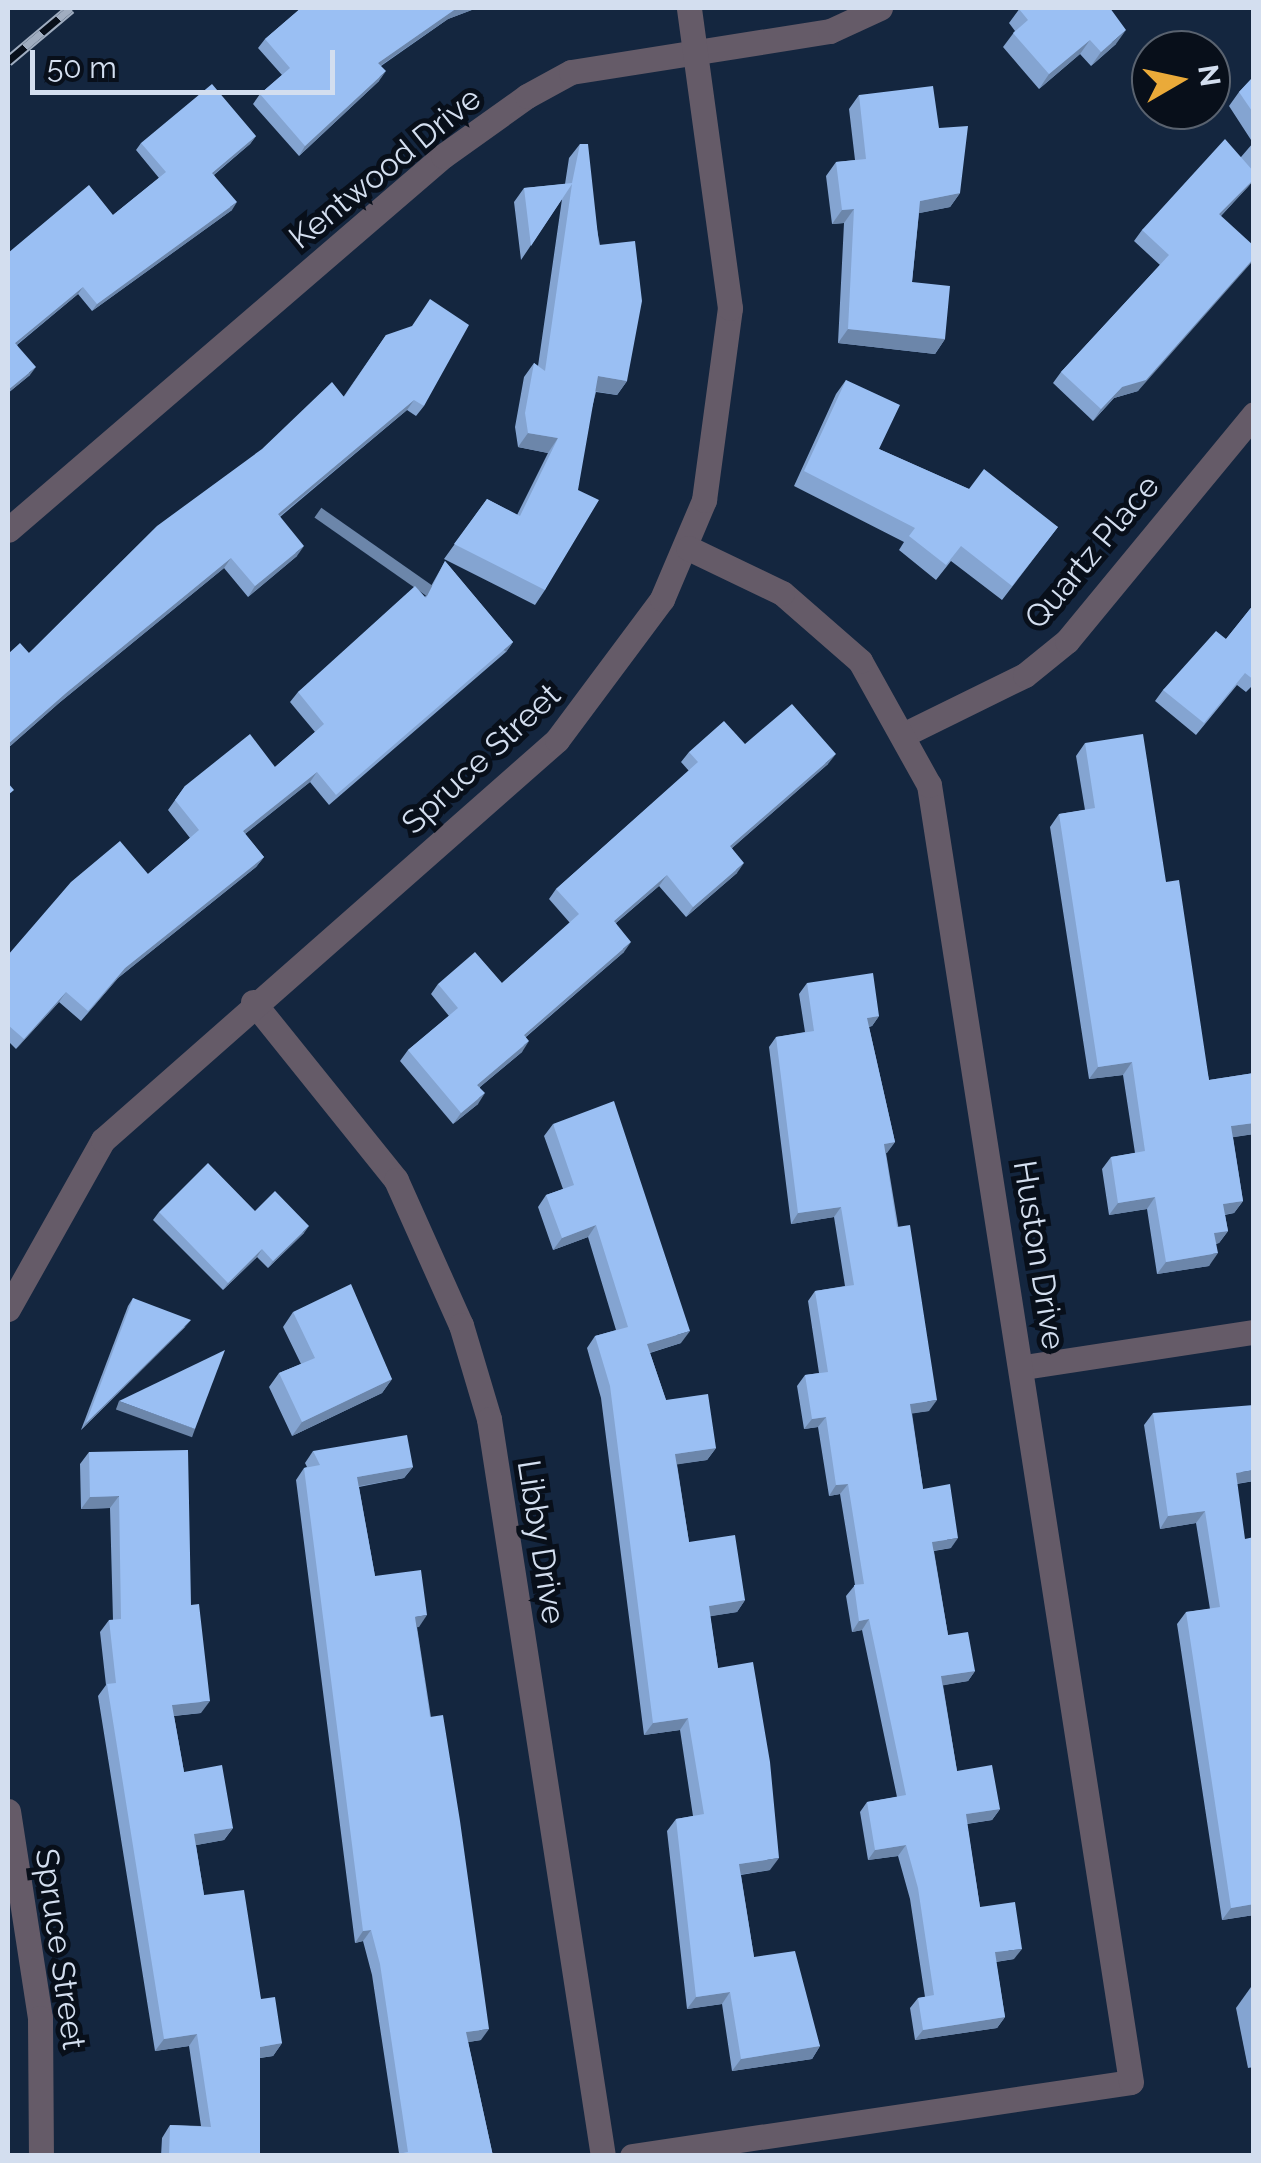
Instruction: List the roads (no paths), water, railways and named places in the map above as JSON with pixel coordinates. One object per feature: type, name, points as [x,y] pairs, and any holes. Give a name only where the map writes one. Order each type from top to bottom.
[{"type":"street","name":"Spruce Street","points":[[8,1309],[102,1140],[253,1002],[557,740],[633,648],[688,548],[718,430],[730,308],[689,8]]},
{"type":"street","name":"Kentwood Drive","points":[[8,530],[489,121],[571,72],[830,31],[880,8]]},
{"type":"street","name":"Quartz Place","points":[[908,733],[1025,675],[1067,641],[1254,414]]},
{"type":"street","name":"Huston Drive","points":[[632,2156],[1132,2082],[948,878],[908,733],[860,661],[806,611],[688,548]]},
{"type":"street","name":"Libby Drive","points":[[253,1002],[396,1180],[462,1325],[489,1420],[602,2156]]},
{"type":"street","points":[[1024,1367],[1254,1332]]},
{"type":"street","name":"Spruce Street","points":[[8,1812],[40,2018],[41,2156]]},
{"type":"railway","points":[[8,61],[71,8]]}]
